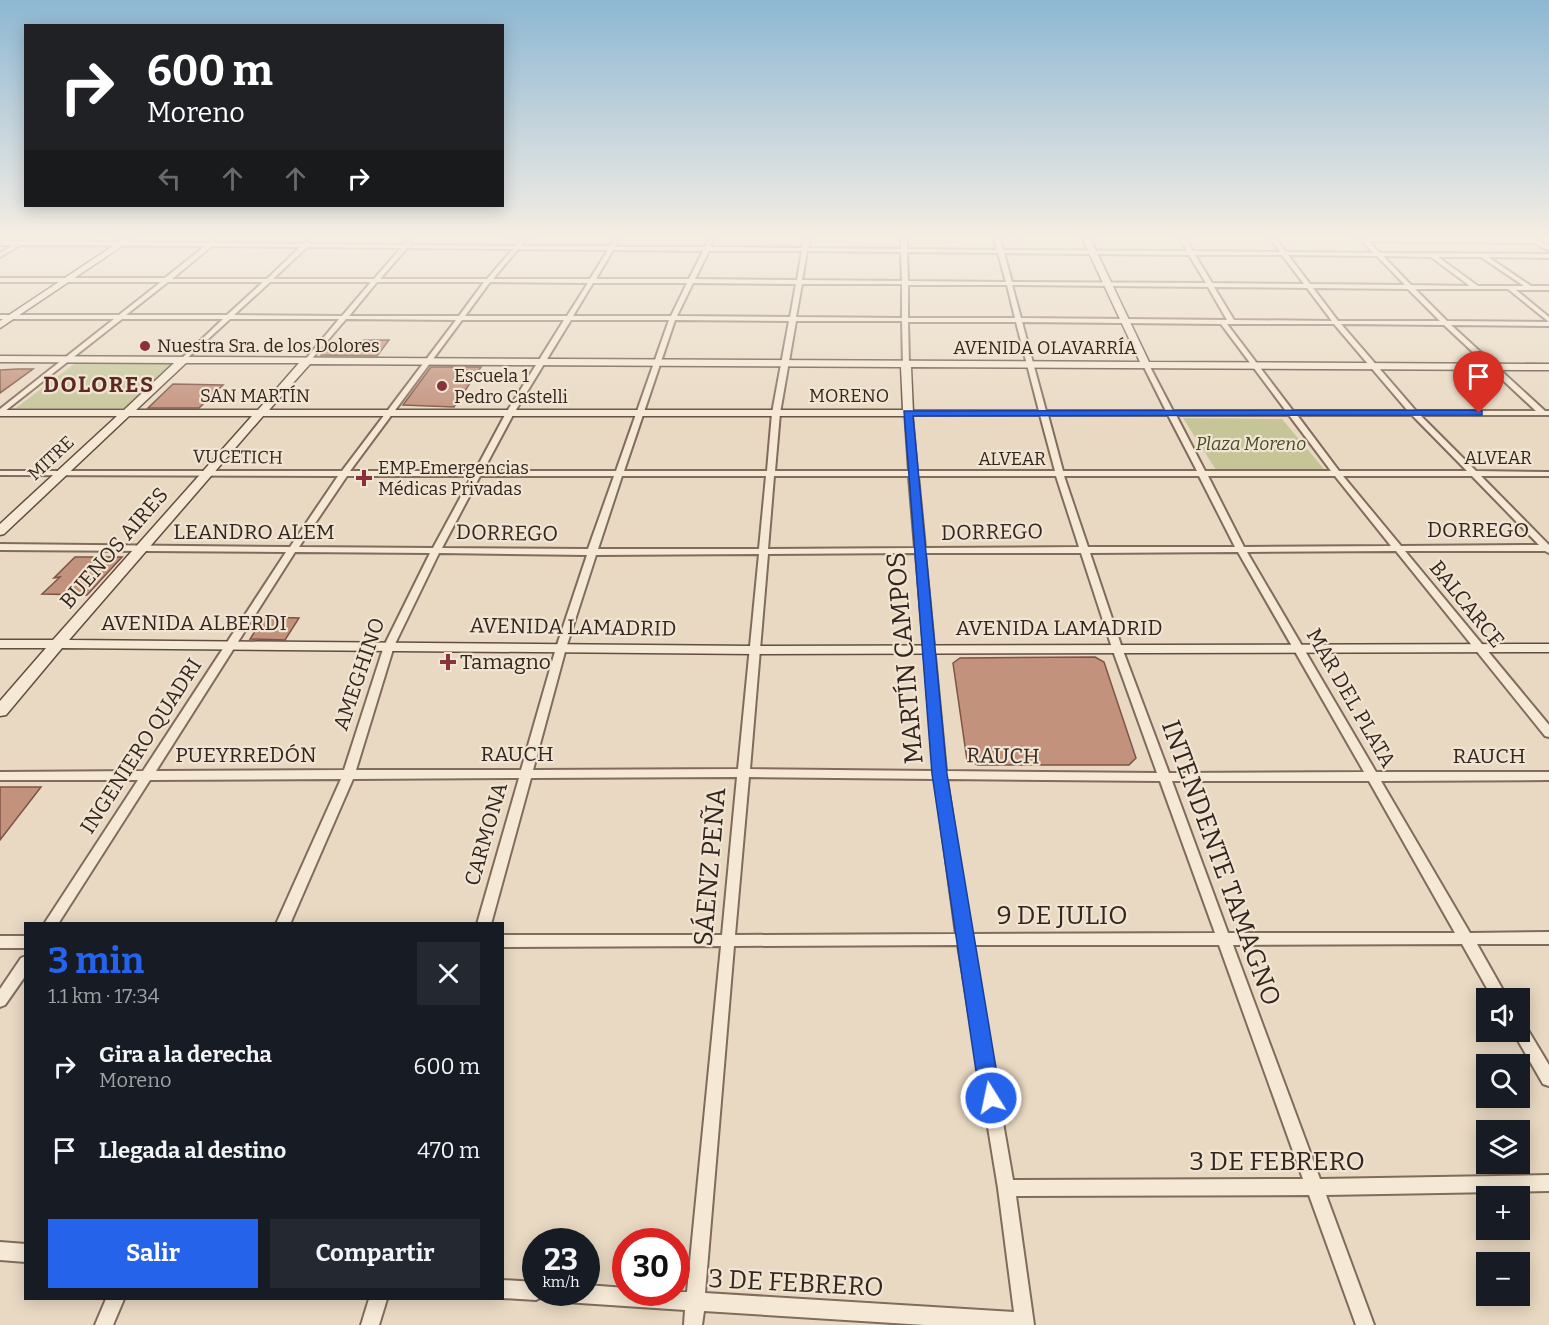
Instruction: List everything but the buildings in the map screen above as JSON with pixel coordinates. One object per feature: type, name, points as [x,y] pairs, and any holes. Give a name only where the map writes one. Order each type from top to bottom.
[{"type":"main road","points":[[0,325],[39,300]]},
{"type":"main road","points":[[1115,300],[1146,365]]},
{"type":"main road","name":"AVENIDA OLAVARRÍA","points":[[0,359],[1549,368]]},
{"type":"main road","name":"MITRE","points":[[0,531],[183,360]]},
{"type":"main road","name":"BUENOS AIRES","points":[[0,711],[139,549],[307,362]]},
{"type":"main road","points":[[906,364],[908,413]]},
{"type":"main road","name":"SAN MARTÍN","points":[[0,413],[510,413]]},
{"type":"main road","name":"MORENO","points":[[510,413],[908,413]]},
{"type":"main road","name":"AVENIDA ALBERDI","points":[[0,644],[389,646]]},
{"type":"main road","name":"AVENIDA LAMADRID","points":[[389,646],[754,650],[1116,648],[1481,650],[1549,648]]},
{"type":"street","points":[[0,413],[142,300]]},
{"type":"street","points":[[183,360],[247,300]]},
{"type":"street","points":[[307,362],[360,300]]},
{"type":"street","name":"INGENIERO QUADRI","points":[[52,922],[292,550],[343,475],[474,300]]},
{"type":"street","name":"AMEGHINO","points":[[283,922],[349,774],[389,646],[476,475],[510,413],[578,300]]},
{"type":"street","name":"CARMONA","points":[[485,922],[561,648],[640,413],[681,300]]},
{"type":"street","name":"SÁENZ PEÑA","points":[[693,1325],[776,413],[787,362],[795,300]]},
{"type":"street","points":[[905,300],[906,364]]},
{"type":"street","name":"INTENDENTE TAMAGNO","points":[[1012,300],[1060,476],[1116,648],[1365,1325]]},
{"type":"street","points":[[1218,300],[1231,321]]},
{"type":"street","points":[[1321,300],[1414,413],[1548,549]]},
{"type":"street","points":[[1423,300],[1445,323],[1547,414]]},
{"type":"street","points":[[1524,300],[1549,322]]},
{"type":"street","points":[[0,317],[1549,322]]},
{"type":"street","name":"BALCARCE","points":[[1222,321],[1338,476],[1549,733]]},
{"type":"street","name":"MAR DEL PLATA","points":[[1146,365],[1241,549],[1463,938],[1494,988]]},
{"type":"street","name":"MORENO","points":[[908,413],[1547,414]]},
{"type":"street","name":"MARTÍN CAMPOS","points":[[908,413],[940,774],[964,940],[1006,1188],[1025,1323]]},
{"type":"street","name":"VUCETICH","points":[[0,473],[476,475]]},
{"type":"street","name":"ALVEAR","points":[[476,475],[1338,476],[1549,474]]},
{"type":"street","name":"LEANDRO ALEM","points":[[0,547],[436,550]]},
{"type":"street","name":"DORREGO","points":[[436,550],[592,552],[1548,549]]},
{"type":"street","name":"PUEYRREDÓN","points":[[0,776],[349,774]]},
{"type":"street","name":"RAUCH","points":[[349,774],[1549,776]]},
{"type":"street","name":"9 DE JULIO","points":[[504,941],[1549,938]]},
{"type":"street","points":[[0,942],[24,942]]},
{"type":"street","points":[[0,1001],[24,966]]},
{"type":"street","points":[[1527,1042],[1549,1079]]},
{"type":"street","name":"3 DE FEBRERO","points":[[1006,1188],[1549,1184]]},
{"type":"street","points":[[0,1251],[24,1253]]},
{"type":"street","points":[[504,1288],[522,1290]]},
{"type":"street","name":"3 DE FEBRERO","points":[[600,1295],[1025,1323]]},
{"type":"street","points":[[104,1325],[115,1300]]},
{"type":"street","points":[[370,1325],[378,1300]]},
{"type":"green space","points":[[74,364],[175,364],[128,408],[16,408]]},
{"type":"green space","name":"Plaza Moreno","points":[[1183,418],[1282,419],[1324,469],[1216,470]]},
{"type":"place","name":"Nuestra Sra. de los Dolores","points":[[145,346]]},
{"type":"place","name":"Escuela 1 Pedro Castelli","points":[[442,386]]},
{"type":"place","name":"EMP Emergencias Médicas Privadas","points":[[364,478]]},
{"type":"place","name":"Tamagno","points":[[448,662]]},
{"type":"district","name":"DOLORES","points":[[99,384]]},
{"type":"route","points":[[991,1098],[964,940],[940,774],[908,413],[1479,413]]}]
